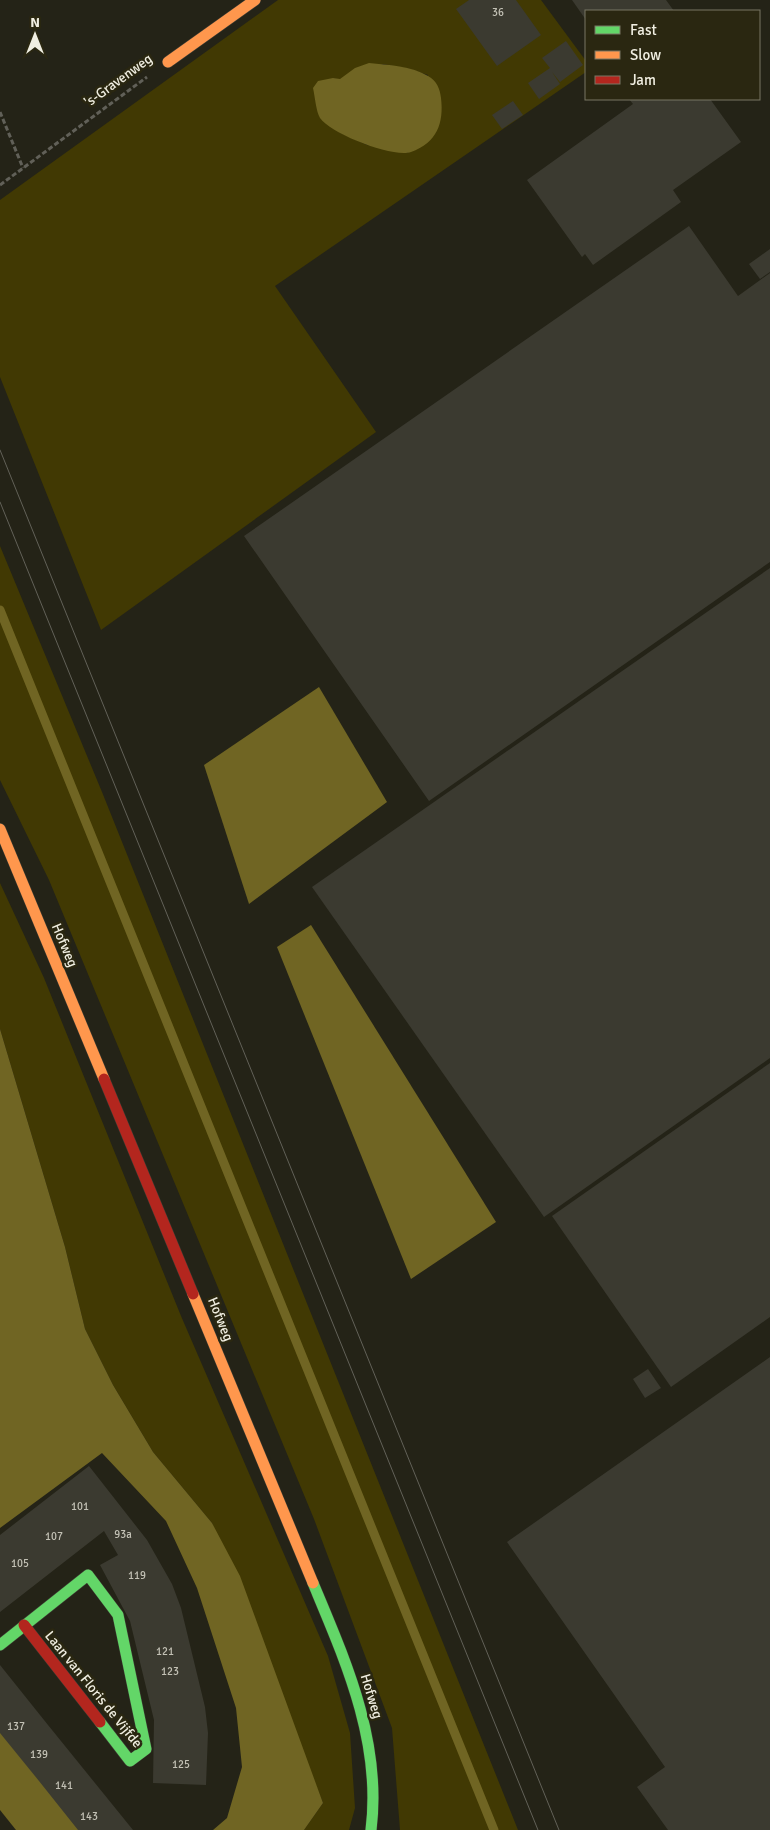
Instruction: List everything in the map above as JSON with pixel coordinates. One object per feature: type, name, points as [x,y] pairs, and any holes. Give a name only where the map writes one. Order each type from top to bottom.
[{"type":"main road","name":"'s-Gravenweg","points":[[168,62],[255,0]]},
{"type":"main road","name":"Hofweg","points":[[0,829],[347,1665],[365,1721],[372,1760],[376,1806],[371,1830]]},
{"type":"main road","name":"Laan van Floris de Vijfde","points":[[0,1645],[24,1625],[88,1575],[118,1615],[146,1749],[130,1761],[24,1625]]},
{"type":"path","name":"'s-Gravenweg","points":[[0,185],[168,62]]},
{"type":"path","points":[[0,112],[23,168]]},
{"type":"shaded area","points":[[278,0],[541,0],[585,60],[585,73],[275,286],[376,432],[101,630],[0,377],[0,200]],"holes":[[[383,64],[410,69],[428,75],[408,153],[367,145],[339,132],[333,78],[340,80]]]},
{"type":"shaded area","points":[[369,63],[400,66],[415,70],[434,80],[438,86],[442,107],[440,124],[433,138],[420,148],[402,153],[377,148],[336,131],[320,118],[313,88],[318,81],[333,78],[340,79],[355,68]]},
{"type":"shaded area","points":[[0,546],[102,792],[518,1830],[400,1830],[392,1728],[314,1519],[49,880],[0,780]]},
{"type":"shaded area","points":[[319,687],[387,802],[249,904],[204,765]]},
{"type":"shaded area","points":[[0,883],[44,978],[181,1316],[328,1656],[350,1733],[355,1808],[349,1830],[304,1830],[323,1803],[212,1523],[153,1452],[113,1385],[85,1329],[65,1247],[0,1029]]},
{"type":"shaded area","points":[[311,925],[496,1222],[411,1279],[277,947]]},
{"type":"shaded area","points":[[0,1029],[65,1247],[85,1329],[113,1385],[153,1452],[212,1523],[240,1576],[323,1803],[304,1830],[213,1830],[227,1818],[242,1767],[236,1708],[197,1588],[166,1521],[102,1453],[0,1528]]},
{"type":"shaded area","points":[[0,1719],[82,1830],[16,1830],[0,1810]]},
{"type":"building","points":[[469,0],[516,0],[541,35],[497,66],[456,9]]},
{"type":"building","points":[[572,0],[666,0],[673,10],[585,10],[585,19]]},
{"type":"building","points":[[566,41],[583,65],[560,82],[552,72],[560,84],[539,99],[528,83],[550,68],[542,58]]},
{"type":"building","points":[[630,100],[711,100],[741,142],[673,190],[681,202],[593,265],[585,254],[582,257],[527,180],[633,104]]},
{"type":"building","points":[[513,101],[523,115],[502,129],[492,115]]},
{"type":"building","points":[[689,226],[738,296],[770,273],[770,562],[429,801],[244,536]]},
{"type":"building","points":[[770,249],[770,272],[760,279],[749,264]]},
{"type":"building","points":[[770,568],[770,1058],[544,1217],[312,887]]},
{"type":"building","points":[[770,1063],[770,1317],[671,1387],[552,1216]]},
{"type":"building","points":[[770,1357],[770,1830],[668,1830],[637,1787],[665,1767],[507,1542]]},
{"type":"building","points":[[648,1369],[661,1388],[645,1398],[633,1379]]},
{"type":"building","points":[[89,1466],[147,1540],[172,1584],[181,1608],[205,1707],[208,1733],[206,1785],[153,1783],[154,1720],[130,1621],[100,1565],[118,1555],[104,1531],[0,1612],[0,1535]]},
{"type":"building","points":[[0,1665],[133,1830],[78,1830],[0,1733]]},
{"type":"waterway","points":[[0,610],[494,1830]]},
{"type":"tram line","points":[[0,450],[559,1830]]},
{"type":"tram line","points":[[0,502],[538,1830]]},
{"type":"traffic: fast","points":[[0,1645],[88,1575],[118,1615],[146,1749],[130,1761],[100,1722]]},
{"type":"traffic: fast","points":[[313,1583],[338,1643],[359,1703],[371,1765],[373,1797],[371,1830]]},
{"type":"traffic: slow","points":[[168,62],[255,0]]},
{"type":"traffic: slow","points":[[0,829],[104,1079]]},
{"type":"traffic: slow","points":[[193,1294],[313,1583]]},
{"type":"traffic: jam","points":[[104,1079],[193,1294]]},
{"type":"traffic: jam","points":[[24,1625],[100,1722]]}]
